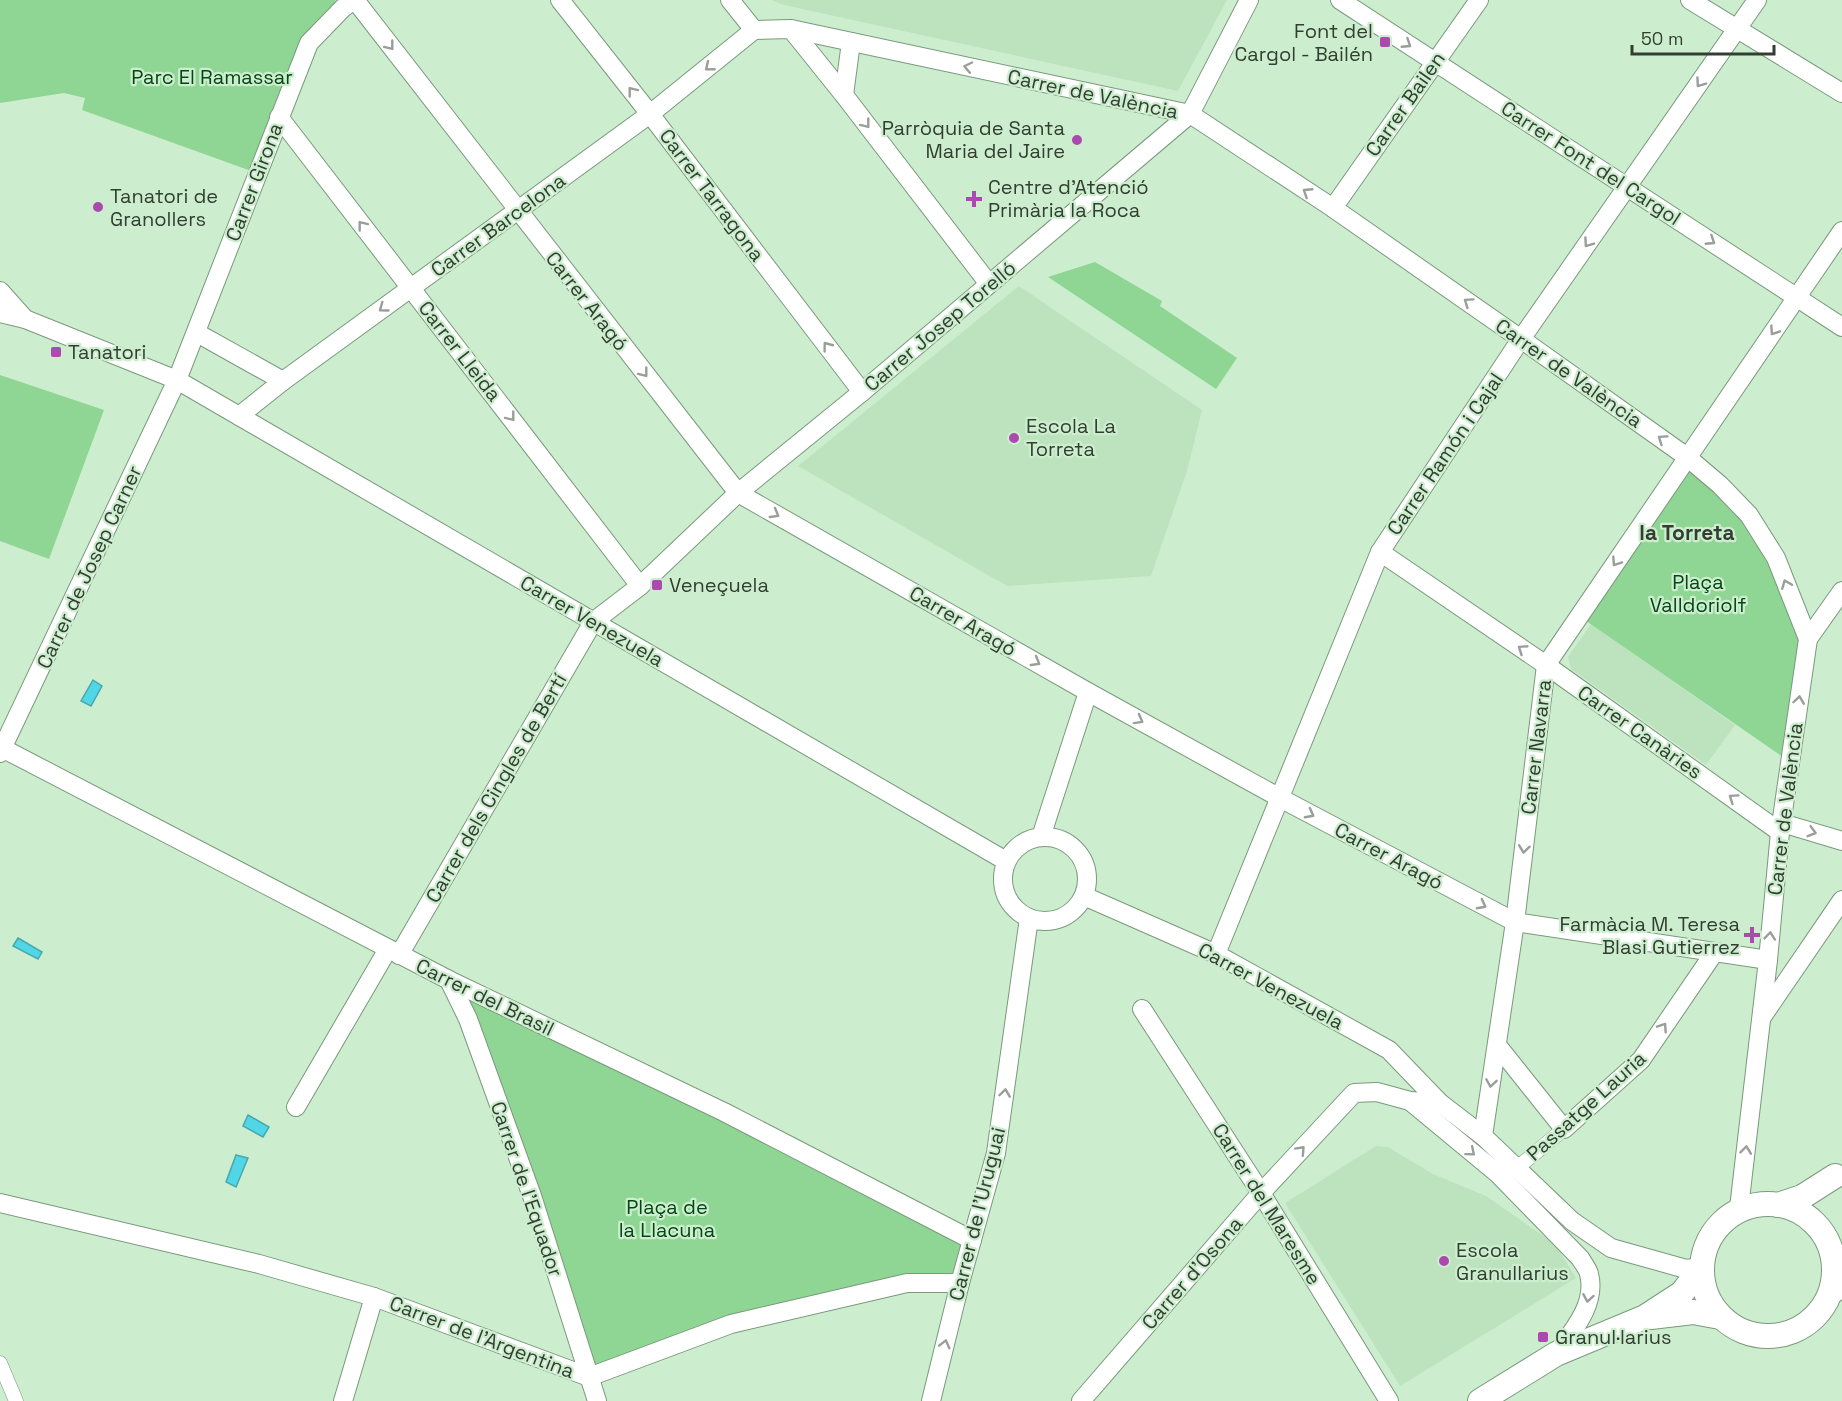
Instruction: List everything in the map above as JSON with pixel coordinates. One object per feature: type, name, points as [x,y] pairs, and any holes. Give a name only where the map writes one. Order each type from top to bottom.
[{"type":"street","name":"Carrer Tarragona","points":[[560,0],[862,392]]},
{"type":"street","points":[[730,0],[754,30]]},
{"type":"street","name":"Carrer Josep Torelló","points":[[593,622],[640,586],[738,494],[1190,114],[1249,0]]},
{"type":"street","name":"Carrer Font del Cargol","points":[[1340,0],[1842,327]]},
{"type":"street","name":"Carrer Bailen","points":[[1333,208],[1479,0]]},
{"type":"street","points":[[1690,0],[1842,93]]},
{"type":"street","name":"Carrer Ramón i Cajal","points":[[1216,954],[1380,552],[1521,339],[1757,0]]},
{"type":"street","name":"Carrer Girona","points":[[177,380],[309,43],[346,2]]},
{"type":"street","name":"Carrer Aragó","points":[[346,2],[517,211],[738,494],[1280,798],[1515,922],[1768,960]]},
{"type":"street","points":[[791,29],[989,284]]},
{"type":"street","name":"Carrer de València","points":[[754,30],[791,29],[1190,114],[1333,208],[1687,457],[1720,485],[1749,515],[1776,558],[1808,639],[1781,827],[1739,1208]]},
{"type":"street","name":"Carrer Barcelona","points":[[239,416],[283,381],[650,114],[754,30]]},
{"type":"street","points":[[844,95],[851,42]]},
{"type":"street","name":"Carrer Lleida","points":[[279,117],[640,586]]},
{"type":"street","name":"Carrer Navarra","points":[[1484,1136],[1515,922],[1546,665],[1842,231]]},
{"type":"street","points":[[0,291],[25,319]]},
{"type":"street","name":"Carrer Venezuela","points":[[0,313],[25,319],[177,380],[1006,861]]},
{"type":"street","points":[[197,333],[283,381]]},
{"type":"street","name":"Carrer de Josep Carner","points":[[1,749],[177,380]]},
{"type":"street","name":"Carrer Canàries","points":[[1380,552],[1781,827],[1842,841]]},
{"type":"street","points":[[1808,639],[1842,591]]},
{"type":"street","name":"Carrer dels Cingles de Bertí","points":[[296,1107],[593,622]]},
{"type":"street","points":[[1041,837],[1088,692]]},
{"type":"street","name":"Carrer del Brasil","points":[[1,749],[393,952],[724,1112],[972,1240]]},
{"type":"street","points":[[1041,837],[1053,837],[1075,849],[1084,863],[1087,877],[1083,896],[1075,908],[1064,917],[1049,921],[1029,918],[1014,908],[1007,897],[1003,881],[1006,861],[1016,849],[1028,840],[1041,837]]},
{"type":"street","name":"Carrer Venezuela","points":[[1083,896],[1216,954],[1389,1050],[1440,1103],[1484,1136],[1572,1221],[1611,1248],[1686,1269],[1701,1269]]},
{"type":"street","points":[[1761,1019],[1842,900]]},
{"type":"street","name":"Carrer de l'Uruguai","points":[[932,1401],[960,1283],[996,1153],[1029,918]]},
{"type":"street","name":"Passatge Lauria","points":[[1517,1168],[1641,1060],[1714,953]]},
{"type":"street","name":"Carrer de l'Equador","points":[[449,980],[468,1019],[532,1196],[597,1401]]},
{"type":"street","name":"Carrer del Maresme","points":[[1142,1009],[1261,1193],[1389,1401]]},
{"type":"street","points":[[1497,1045],[1564,1129]]},
{"type":"street","name":"Carrer d'Osona","points":[[1081,1401],[1261,1193],[1354,1094],[1377,1092],[1410,1101]]},
{"type":"street","points":[[1410,1101],[1440,1103]]},
{"type":"street","points":[[1410,1101],[1497,1173],[1580,1258],[1589,1274],[1590,1293],[1586,1309],[1556,1354]]},
{"type":"street","points":[[1778,1204],[1803,1214],[1819,1227],[1838,1262],[1833,1280],[1835,1293],[1815,1317],[1801,1327],[1779,1335],[1756,1335],[1732,1326],[1715,1310],[1704,1289],[1701,1269],[1706,1248],[1716,1229],[1739,1208],[1778,1204],[1802,1197],[1839,1172]]},
{"type":"street","points":[[1819,1227],[1822,1200],[1839,1172]]},
{"type":"street","name":"Carrer de l'Argentina","points":[[0,1203],[259,1264],[374,1297],[589,1377],[731,1324],[907,1283],[960,1283]]},
{"type":"street","points":[[1480,1401],[1556,1354],[1645,1317],[1682,1293],[1701,1269]]},
{"type":"street","points":[[343,1401],[374,1297]]},
{"type":"street","points":[[1645,1317],[1693,1312],[1720,1317]]},
{"type":"street","points":[[0,1363],[16,1401]]},
{"type":"shaded area","points":[[772,0],[1227,0],[1178,91],[784,5]]},
{"type":"shaded area","name":"Escola La Torreta","points":[[1019,286],[1202,410],[1187,471],[1151,576],[1007,586],[798,466]]},
{"type":"shaded area","points":[[1591,624],[1735,725],[1706,765],[1571,669],[1568,657]]},
{"type":"shaded area","name":"Escola Granullarius","points":[[1376,1146],[1388,1147],[1433,1174],[1486,1196],[1555,1244],[1576,1278],[1400,1386],[1285,1203]]},
{"type":"green space","name":"Parc El Ramassar","points":[[0,0],[335,0],[343,8],[309,43],[257,173],[82,110],[85,98],[64,93],[0,103]]},
{"type":"green space","points":[[1095,262],[1162,301],[1160,306],[1237,358],[1216,389],[1048,277]]},
{"type":"green space","points":[[0,375],[104,410],[49,559],[0,541]]},
{"type":"green space","name":"Plaça Valldoriolf","points":[[1687,457],[1749,515],[1808,639],[1790,762],[1579,616]]},
{"type":"green space","name":"Plaça de la Llacuna","points":[[449,980],[972,1240],[960,1283],[907,1283],[731,1324],[589,1377]]},
{"type":"water","points":[[93,680],[102,686],[91,706],[81,701]]},
{"type":"water","points":[[18,938],[42,952],[38,959],[13,946]]},
{"type":"water","points":[[248,1115],[269,1127],[263,1137],[243,1126]]},
{"type":"water","points":[[236,1155],[248,1158],[236,1187],[226,1182]]},
{"type":"place","name":"Font del Cargol - Bailén","points":[[1385,42]]},
{"type":"place","name":"Parròquia de Santa Maria del Jaire","points":[[1077,140]]},
{"type":"place","name":"Centre d'Atenció Primària la Roca","points":[[974,199]]},
{"type":"place","name":"Tanatori de Granollers","points":[[98,207]]},
{"type":"place","name":"Tanatori","points":[[56,352]]},
{"type":"place","name":"Escola La Torreta","points":[[1014,438]]},
{"type":"place","name":"Veneçuela","points":[[657,585]]},
{"type":"place","name":"Farmàcia M. Teresa Blasi Gutierrez","points":[[1752,935]]},
{"type":"place","name":"Escola Granullarius","points":[[1444,1261]]},
{"type":"place","name":"Granul·larius","points":[[1543,1337]]},
{"type":"district","name":"la Torreta","points":[[1687,532]]}]
